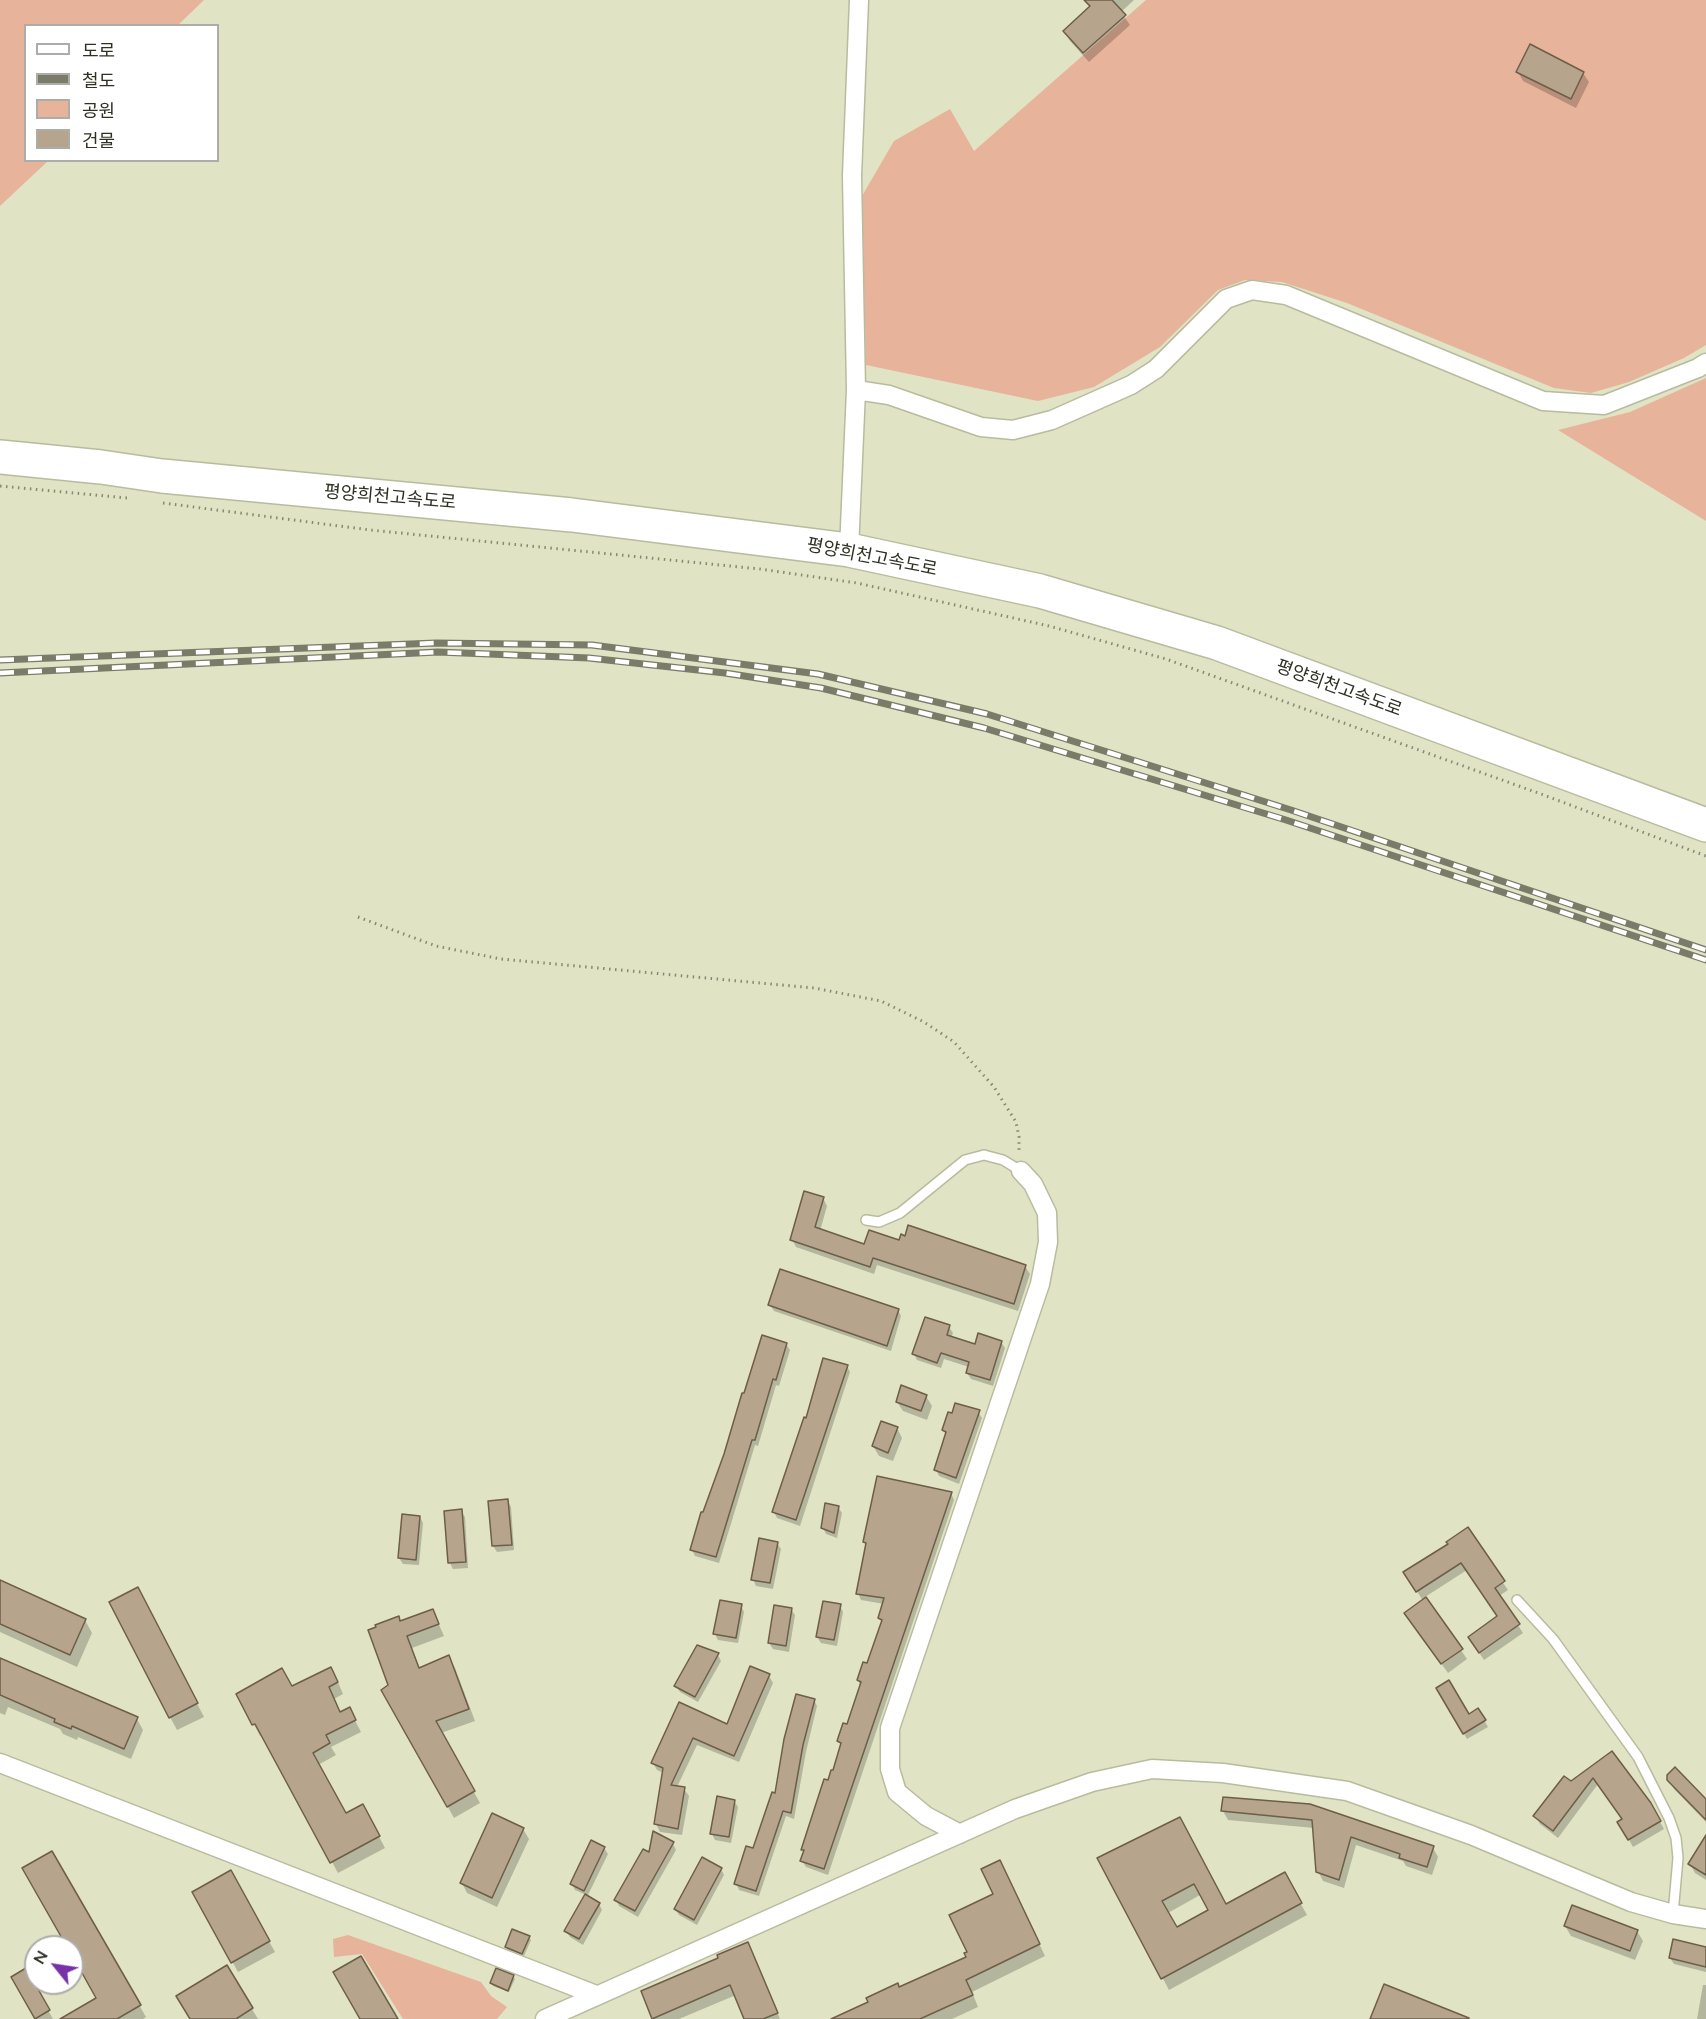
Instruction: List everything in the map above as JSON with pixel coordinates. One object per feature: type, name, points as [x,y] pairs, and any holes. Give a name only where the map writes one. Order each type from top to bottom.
[{"type":"highway","name":"평양희천고속도로","points":[[0,446],[849,544],[1037,581],[1135,606],[1706,814]]},
{"type":"highway","name":"평양희천고속도로","points":[[0,457],[173,477],[849,544],[1040,591],[1217,643],[1706,825]]},
{"type":"street","points":[[849,544],[856,390],[852,176],[859,0]]},
{"type":"street","points":[[856,390],[889,395],[981,426],[1013,430],[1052,420],[1131,385],[1156,369],[1226,299],[1252,290],[1286,295],[1543,401],[1604,405],[1706,363]]},
{"type":"street","points":[[960,1834],[926,1816],[897,1792],[890,1769],[890,1728],[1040,1284],[1048,1242],[1047,1214],[1033,1184],[1021,1171]]},
{"type":"street","points":[[0,1763],[596,1995]]},
{"type":"street","points":[[545,2019],[1015,1809],[1092,1782],[1152,1769],[1224,1773],[1347,1791],[1471,1835],[1631,1902],[1673,1914],[1706,1919]]},
{"type":"lane","points":[[866,1220],[879,1222],[900,1213],[965,1160],[984,1155],[1003,1160],[1021,1171]]},
{"type":"lane","points":[[1517,1600],[1553,1639],[1638,1757],[1669,1818],[1676,1838],[1678,1858],[1673,1914]]},
{"type":"path","points":[[0,486],[128,498]]},
{"type":"path","points":[[163,503],[370,530],[760,569],[857,583],[1049,626],[1166,659],[1476,770],[1706,856]]},
{"type":"path","points":[[358,917],[436,946],[501,959],[814,988],[881,1001],[924,1022],[954,1042],[994,1087],[1016,1122],[1021,1171]]},
{"type":"green space","points":[[0,0],[204,0],[179,24],[24,24],[24,162],[47,162],[0,206]]},
{"type":"green space","points":[[1146,0],[1706,0],[1706,345],[1684,358],[1629,382],[1591,393],[1554,388],[1347,303],[1282,282],[1245,280],[1218,290],[1160,347],[1094,387],[1038,401],[866,365],[862,196],[894,141],[950,109],[974,151]]},
{"type":"green space","points":[[1706,378],[1706,521],[1558,430],[1630,412]]},
{"type":"green space","points":[[348,1935],[481,1982],[491,1996],[507,2007],[497,2019],[403,2019],[362,1954],[334,1957],[333,1939]]},
{"type":"building","points":[[1084,0],[1112,0],[1126,15],[1083,53],[1063,31],[1090,6]]},
{"type":"building","points":[[1530,44],[1584,72],[1571,99],[1516,72]]},
{"type":"building","points":[[804,1191],[824,1197],[815,1227],[864,1244],[869,1230],[899,1240],[901,1234],[905,1236],[908,1225],[1026,1265],[1014,1304],[873,1258],[870,1267],[790,1240]]},
{"type":"building","points":[[780,1269],[899,1309],[887,1346],[768,1305]]},
{"type":"building","points":[[925,1317],[950,1325],[947,1335],[975,1344],[978,1333],[1002,1341],[990,1380],[966,1373],[969,1362],[941,1353],[937,1363],[912,1354]]},
{"type":"building","points":[[762,1335],[787,1343],[776,1380],[773,1379],[755,1440],[752,1440],[716,1557],[690,1550],[701,1512],[703,1512],[724,1454]]},
{"type":"building","points":[[823,1358],[848,1365],[796,1520],[772,1512],[804,1417],[806,1418]]},
{"type":"building","points":[[901,1385],[927,1395],[921,1411],[896,1402]]},
{"type":"building","points":[[955,1403],[980,1410],[956,1478],[934,1470],[946,1432],[942,1430],[948,1412],[952,1413]]},
{"type":"building","points":[[881,1421],[898,1427],[888,1453],[872,1446]]},
{"type":"building","points":[[877,1476],[952,1492],[824,1869],[800,1861],[804,1850],[801,1850],[824,1779],[828,1780],[833,1770],[841,1743],[837,1741],[843,1723],[847,1724],[861,1682],[857,1680],[863,1662],[867,1663],[882,1620],[878,1618],[884,1598],[856,1594],[866,1543],[863,1542]]},
{"type":"building","points":[[508,1499],[512,1545],[492,1546],[488,1501]]},
{"type":"building","points":[[825,1503],[839,1506],[834,1533],[821,1528]]},
{"type":"building","points":[[462,1509],[466,1562],[448,1563],[444,1511]]},
{"type":"building","points":[[402,1514],[420,1516],[416,1560],[398,1558]]},
{"type":"building","points":[[1468,1527],[1505,1581],[1495,1588],[1520,1624],[1479,1653],[1468,1637],[1497,1616],[1461,1563],[1416,1592],[1403,1572],[1448,1544],[1446,1542]]},
{"type":"building","points":[[759,1538],[778,1542],[770,1583],[751,1580]]},
{"type":"building","points":[[0,1580],[86,1619],[70,1655],[0,1624]]},
{"type":"building","points":[[138,1587],[198,1703],[169,1718],[109,1602]]},
{"type":"building","points":[[1426,1597],[1463,1649],[1441,1664],[1404,1613]]},
{"type":"building","points":[[720,1600],[742,1604],[736,1638],[713,1634]]},
{"type":"building","points":[[823,1601],[841,1604],[834,1640],[816,1637]]},
{"type":"building","points":[[774,1605],[792,1608],[786,1646],[768,1643]]},
{"type":"building","points":[[433,1609],[439,1624],[407,1636],[419,1668],[449,1655],[469,1709],[436,1721],[475,1791],[447,1807],[381,1690],[388,1685],[368,1630],[399,1616],[400,1621]]},
{"type":"building","points":[[697,1645],[719,1653],[695,1697],[674,1686]]},
{"type":"building","points":[[0,1658],[138,1717],[124,1749],[72,1726],[71,1729],[54,1722],[55,1719],[0,1695]]},
{"type":"building","points":[[750,1666],[770,1674],[734,1756],[693,1738],[671,1785],[685,1787],[678,1829],[654,1824],[663,1768],[651,1763],[679,1702],[727,1724]]},
{"type":"building","points":[[331,1667],[338,1682],[329,1687],[340,1712],[350,1707],[356,1720],[326,1735],[330,1743],[313,1753],[346,1813],[363,1804],[380,1836],[330,1863],[255,1724],[252,1725],[236,1694],[282,1668],[292,1686]]},
{"type":"building","points":[[1449,1680],[1469,1714],[1478,1708],[1486,1720],[1463,1734],[1436,1688]]},
{"type":"building","points":[[796,1694],[815,1699],[803,1745],[791,1813],[783,1811],[756,1891],[734,1884],[746,1846],[753,1848],[772,1792],[775,1793],[784,1739]]},
{"type":"building","points":[[1612,1751],[1651,1803],[1661,1821],[1628,1840],[1617,1822],[1622,1819],[1593,1778],[1553,1831],[1533,1816],[1564,1776],[1571,1781]]},
{"type":"building","points":[[1675,1767],[1706,1799],[1706,1820],[1667,1780],[1667,1775]]},
{"type":"building","points":[[717,1796],[735,1800],[729,1837],[710,1834]]},
{"type":"building","points":[[1223,1797],[1310,1804],[1434,1846],[1427,1867],[1399,1858],[1400,1854],[1351,1837],[1339,1880],[1316,1872],[1312,1820],[1221,1811]]},
{"type":"building","points":[[492,1813],[524,1828],[492,1898],[460,1883]]},
{"type":"building","points":[[1180,1817],[1226,1904],[1285,1872],[1302,1903],[1161,1979],[1097,1858]],"holes":[[[1194,1884],[1208,1910],[1177,1927],[1162,1901]]]},
{"type":"building","points":[[653,1831],[674,1842],[635,1911],[614,1900],[643,1849],[649,1852]]},
{"type":"building","points":[[1706,1835],[1706,1875],[1688,1864]]},
{"type":"building","points":[[591,1840],[605,1847],[584,1891],[570,1884]]},
{"type":"building","points":[[52,1851],[141,2005],[117,2019],[60,2019],[96,1998],[84,1976],[84,1935],[60,1935],[22,1868]]},
{"type":"building","points":[[702,1857],[722,1868],[694,1920],[674,1909]]},
{"type":"building","points":[[1000,1860],[1040,1944],[966,1980],[973,1995],[920,2019],[831,2019],[868,2002],[866,1998],[898,1983],[899,1987],[966,1957],[964,1953],[967,1952],[949,1915],[993,1894],[981,1869]]},
{"type":"building","points":[[231,1870],[270,1941],[231,1963],[192,1892]]},
{"type":"building","points":[[585,1894],[600,1903],[579,1939],[564,1931]]},
{"type":"building","points":[[1572,1905],[1638,1930],[1630,1951],[1564,1926]]},
{"type":"building","points":[[512,1929],[530,1936],[522,1954],[505,1947]]},
{"type":"building","points":[[1673,1939],[1706,1947],[1706,1967],[1669,1958]]},
{"type":"building","points":[[748,1942],[778,2013],[763,2019],[744,2019],[730,1985],[652,2019],[641,1991],[718,1958],[717,1955]]},
{"type":"building","points":[[361,1956],[398,2019],[360,2019],[333,1972]]},
{"type":"building","points":[[227,1965],[253,2008],[236,2019],[190,2019],[176,1996]]},
{"type":"building","points":[[496,1968],[514,1975],[508,1991],[490,1983]]},
{"type":"building","points":[[24,1969],[24,1995],[41,1995],[50,2010],[35,2019],[11,1977]]},
{"type":"building","points":[[1384,1984],[1469,2018],[1469,2019],[1370,2019]]},
{"type":"railway","points":[[0,660],[436,643],[592,645],[818,674],[987,714],[1291,810],[1706,950]]},
{"type":"railway","points":[[0,673],[438,652],[589,658],[725,673],[821,688],[984,728],[1286,820],[1706,960]]}]
